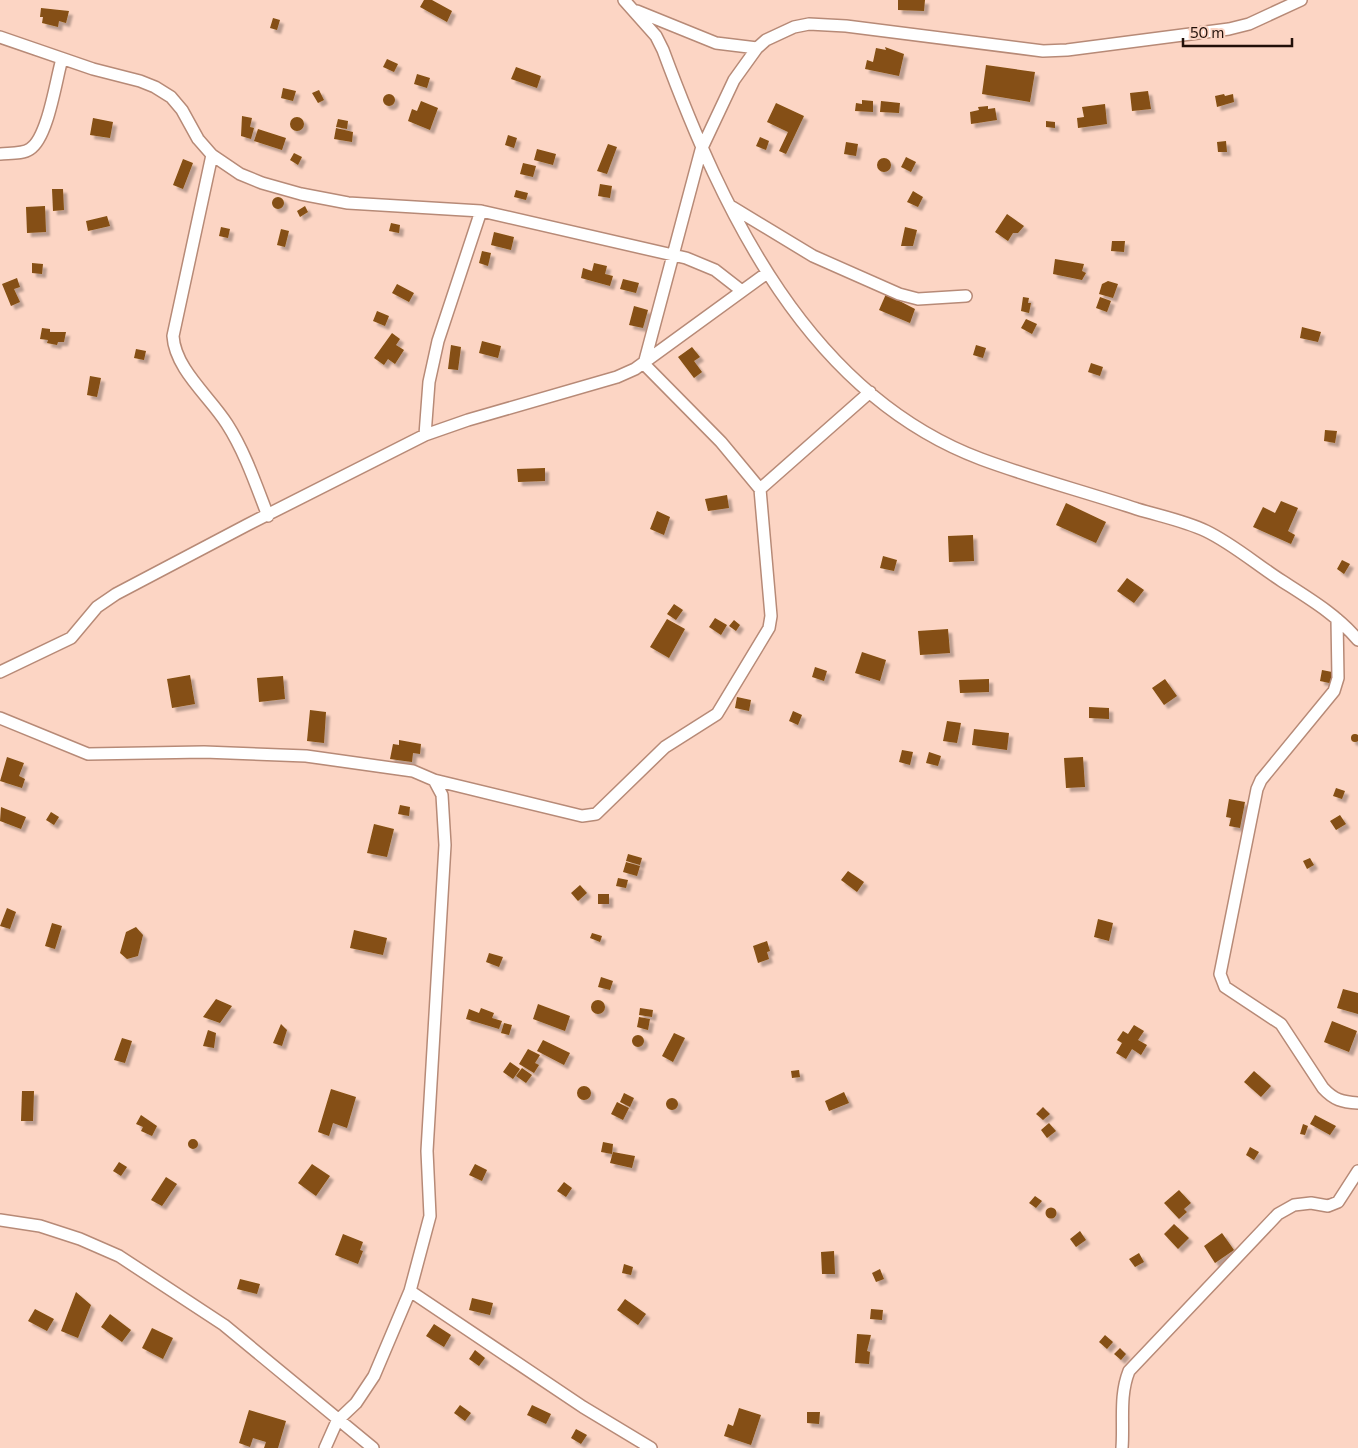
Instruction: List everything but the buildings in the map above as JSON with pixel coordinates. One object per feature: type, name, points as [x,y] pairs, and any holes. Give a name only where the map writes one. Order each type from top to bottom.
[{"type":"street","points":[[644,364],[701,150],[734,80],[757,48],[776,34],[809,24],[846,26],[1043,50],[1067,50],[1229,29],[1249,24],[1301,0]]},
{"type":"street","points":[[626,4],[710,41],[729,46],[757,48]]},
{"type":"street","points":[[626,4],[656,36],[664,50],[701,150],[767,273],[810,331],[844,369],[870,392],[905,420],[972,455],[1205,530],[1337,619],[1358,640]]},
{"type":"street","points":[[0,36],[62,59],[140,81],[171,97],[182,110],[198,139],[212,154],[240,174],[262,184],[301,194],[374,205],[481,211],[674,254],[703,263],[742,291]]},
{"type":"street","points":[[0,154],[26,151],[36,144],[43,133],[62,59]]},
{"type":"street","points":[[212,154],[173,336],[174,347],[190,374],[228,425],[253,478],[268,516]]},
{"type":"street","points":[[731,206],[799,249],[909,298],[966,296]]},
{"type":"street","points":[[425,435],[429,382],[438,341],[481,211]]},
{"type":"street","points":[[0,672],[71,638],[97,607],[116,594],[425,435],[468,420],[617,377],[644,364],[767,273]]},
{"type":"street","points":[[0,718],[88,754],[204,752],[306,756],[413,771],[434,780],[582,816],[596,814],[665,747],[717,714],[769,628],[771,611],[760,489],[721,442],[644,364]]},
{"type":"street","points":[[760,489],[870,392]]},
{"type":"street","points":[[1337,619],[1338,678],[1334,691],[1266,774],[1257,788],[1220,974],[1225,987],[1281,1024],[1323,1088],[1331,1097],[1342,1102],[1358,1103]]},
{"type":"street","points":[[325,1448],[338,1420],[356,1403],[374,1376],[410,1291],[430,1216],[426,1151],[445,845],[442,795],[434,780]]},
{"type":"street","points":[[1122,1448],[1124,1421],[1122,1398],[1129,1371],[1278,1214],[1294,1205],[1311,1203],[1328,1206],[1338,1202],[1358,1171]]},
{"type":"street","points":[[0,1220],[40,1226],[80,1239],[118,1256],[224,1325],[373,1448]]},
{"type":"street","points":[[410,1291],[582,1407],[652,1448]]}]
